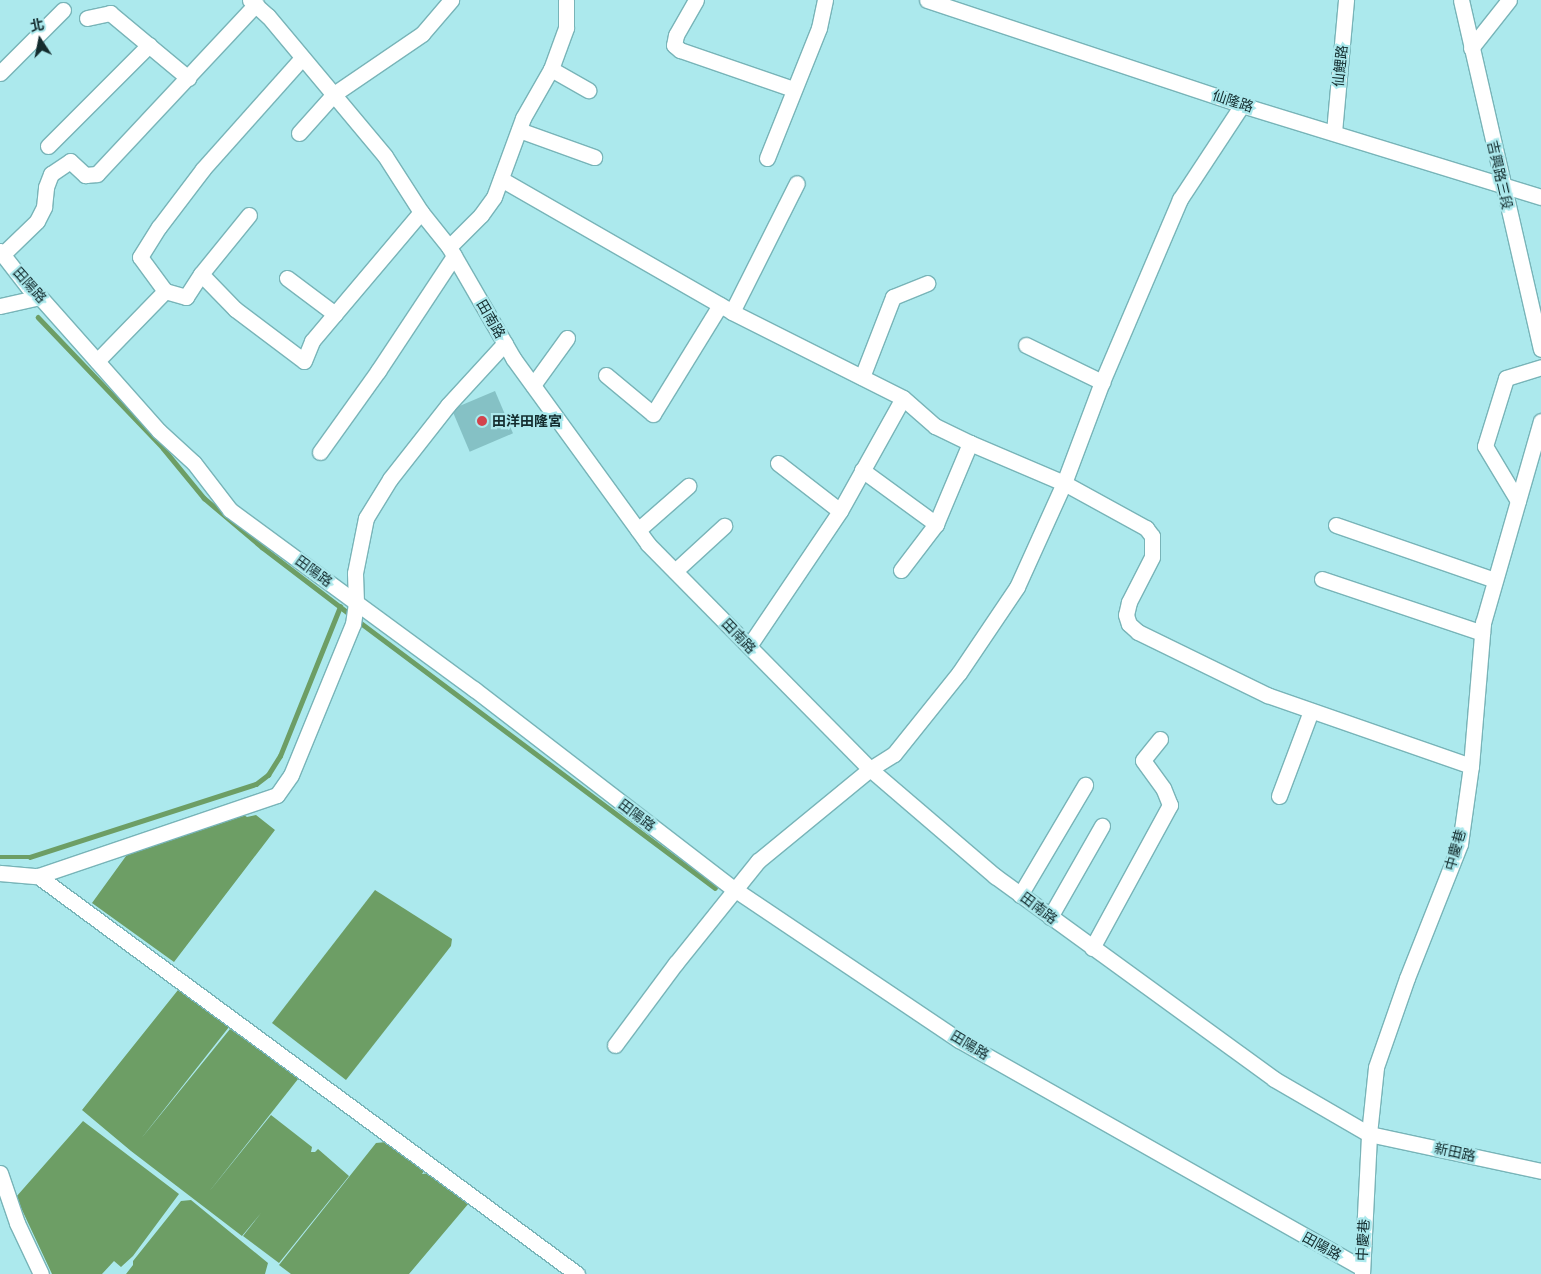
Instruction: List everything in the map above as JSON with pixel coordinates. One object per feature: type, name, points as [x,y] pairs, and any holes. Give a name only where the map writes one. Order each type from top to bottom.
[{"type":"street","points":[[299,133],[334,94],[422,34],[451,0]]},
{"type":"street","points":[[320,452],[378,371],[452,251],[494,197],[519,130],[551,70],[566,28],[566,0]]},
{"type":"street","points":[[696,0],[676,35],[674,45],[680,50],[793,89]]},
{"type":"street","points":[[767,158],[819,28],[825,0]]},
{"type":"street","name":"仙隆路","points":[[926,0],[1242,105],[1541,197]]},
{"type":"street","name":"仙鯉路","points":[[1334,132],[1346,0]]},
{"type":"street","name":"吉興路三段","points":[[1460,0],[1541,349]]},
{"type":"street","points":[[1471,48],[1509,0]]},
{"type":"street","points":[[2,252],[37,221],[44,208],[46,187],[51,174],[70,162],[85,175],[97,174],[188,78],[253,2]]},
{"type":"street","name":"田南路","points":[[253,2],[334,94],[385,156],[421,212],[452,251],[505,343],[533,385],[648,544],[870,769],[1020,894],[1274,1079],[1369,1134]]},
{"type":"street","points":[[0,73],[63,10]]},
{"type":"street","points":[[87,18],[110,13],[188,78]]},
{"type":"street","points":[[48,146],[149,45]]},
{"type":"street","points":[[249,214],[201,274],[186,297],[165,291],[140,257],[159,227],[202,169],[302,58]]},
{"type":"street","points":[[551,70],[588,90]]},
{"type":"street","points":[[615,1046],[734,889],[758,861],[870,769],[894,754],[959,673],[1016,587],[1064,483],[1102,382],[1180,199],[1242,105]]},
{"type":"street","points":[[519,130],[594,157]]},
{"type":"street","points":[[500,179],[726,308],[903,398],[935,426],[1064,483],[1146,528],[1152,536],[1152,557],[1129,602],[1126,615],[1129,624],[1138,632],[1267,696],[1471,766]]},
{"type":"street","points":[[606,375],[653,414],[726,308],[797,183]]},
{"type":"street","points":[[201,274],[235,309],[304,361],[312,341],[421,212]]},
{"type":"street","name":"田陽路","points":[[2,252],[28,287],[40,297],[159,431],[194,463],[230,510],[355,612],[474,689],[734,889],[959,1040],[1362,1271]]},
{"type":"street","points":[[287,278],[335,314]]},
{"type":"street","points":[[862,377],[893,297],[927,283]]},
{"type":"street","points":[[97,361],[165,291]]},
{"type":"street","points":[[0,306],[40,297]]},
{"type":"street","points":[[533,385],[567,338]]},
{"type":"street","points":[[0,873],[38,876],[277,795],[291,775],[355,612],[355,573],[366,518],[390,479],[448,405],[505,343]]},
{"type":"street","points":[[1026,345],[1102,382]]},
{"type":"street","points":[[1518,501],[1485,446],[1506,378],[1541,367]]},
{"type":"street","points":[[749,646],[840,511],[903,398]]},
{"type":"street","name":"中慶巷","points":[[1362,1271],[1369,1134],[1376,1067],[1460,844],[1471,766],[1482,633],[1495,580],[1541,421]]},
{"type":"street","points":[[901,570],[936,524],[970,443]]},
{"type":"street","points":[[778,463],[840,511]]},
{"type":"street","points":[[862,470],[936,524]]},
{"type":"street","points":[[638,530],[688,486]]},
{"type":"street","points":[[1336,525],[1495,580]]},
{"type":"street","points":[[675,571],[724,526]]},
{"type":"street","points":[[1322,579],[1482,633]]},
{"type":"street","points":[[1279,796],[1311,711]]},
{"type":"street","points":[[1092,948],[1170,805],[1163,788],[1143,760],[1160,739]]},
{"type":"street","points":[[1020,894],[1085,786]]},
{"type":"street","points":[[1050,917],[1102,826]]},
{"type":"street","points":[[38,876],[577,1274]]},
{"type":"street","name":"新田路","points":[[1369,1134],[1541,1171]]},
{"type":"street","points":[[0,1173],[17,1223],[41,1274]]},
{"type":"shaded area","points":[[238,811],[247,817],[256,815],[275,830],[174,962],[92,903],[134,845]]},
{"type":"shaded area","points":[[375,890],[452,939],[451,946],[346,1080],[272,1023]]},
{"type":"shaded area","points":[[178,990],[229,1027],[140,1140],[230,1029],[293,1074],[296,1070],[302,1074],[208,1193],[271,1115],[312,1147],[311,1152],[315,1152],[318,1149],[349,1176],[279,1263],[243,1236],[261,1213],[242,1236],[131,1151],[82,1110]]},
{"type":"shaded area","points":[[83,1121],[179,1194],[133,1256],[121,1267],[114,1261],[102,1274],[52,1274],[16,1197]]},
{"type":"shaded area","points":[[386,1142],[424,1171],[422,1174],[430,1173],[469,1203],[409,1274],[291,1274],[279,1265],[376,1143]]},
{"type":"shaded area","points":[[191,1200],[268,1263],[265,1274],[126,1274],[133,1265],[133,1261],[181,1201]]},
{"type":"building","name":"田洋田隆宮","points":[[495,391],[513,433],[470,452],[452,409]]},
{"type":"waterway","points":[[38,317],[163,448],[204,498],[262,547],[351,615]]},
{"type":"waterway","points":[[0,857],[30,857],[256,784],[268,775],[280,756],[340,607]]},
{"type":"waterway","points":[[357,620],[715,888]]},
{"type":"place","name":"田洋田隆宮","points":[[482,421]]}]
